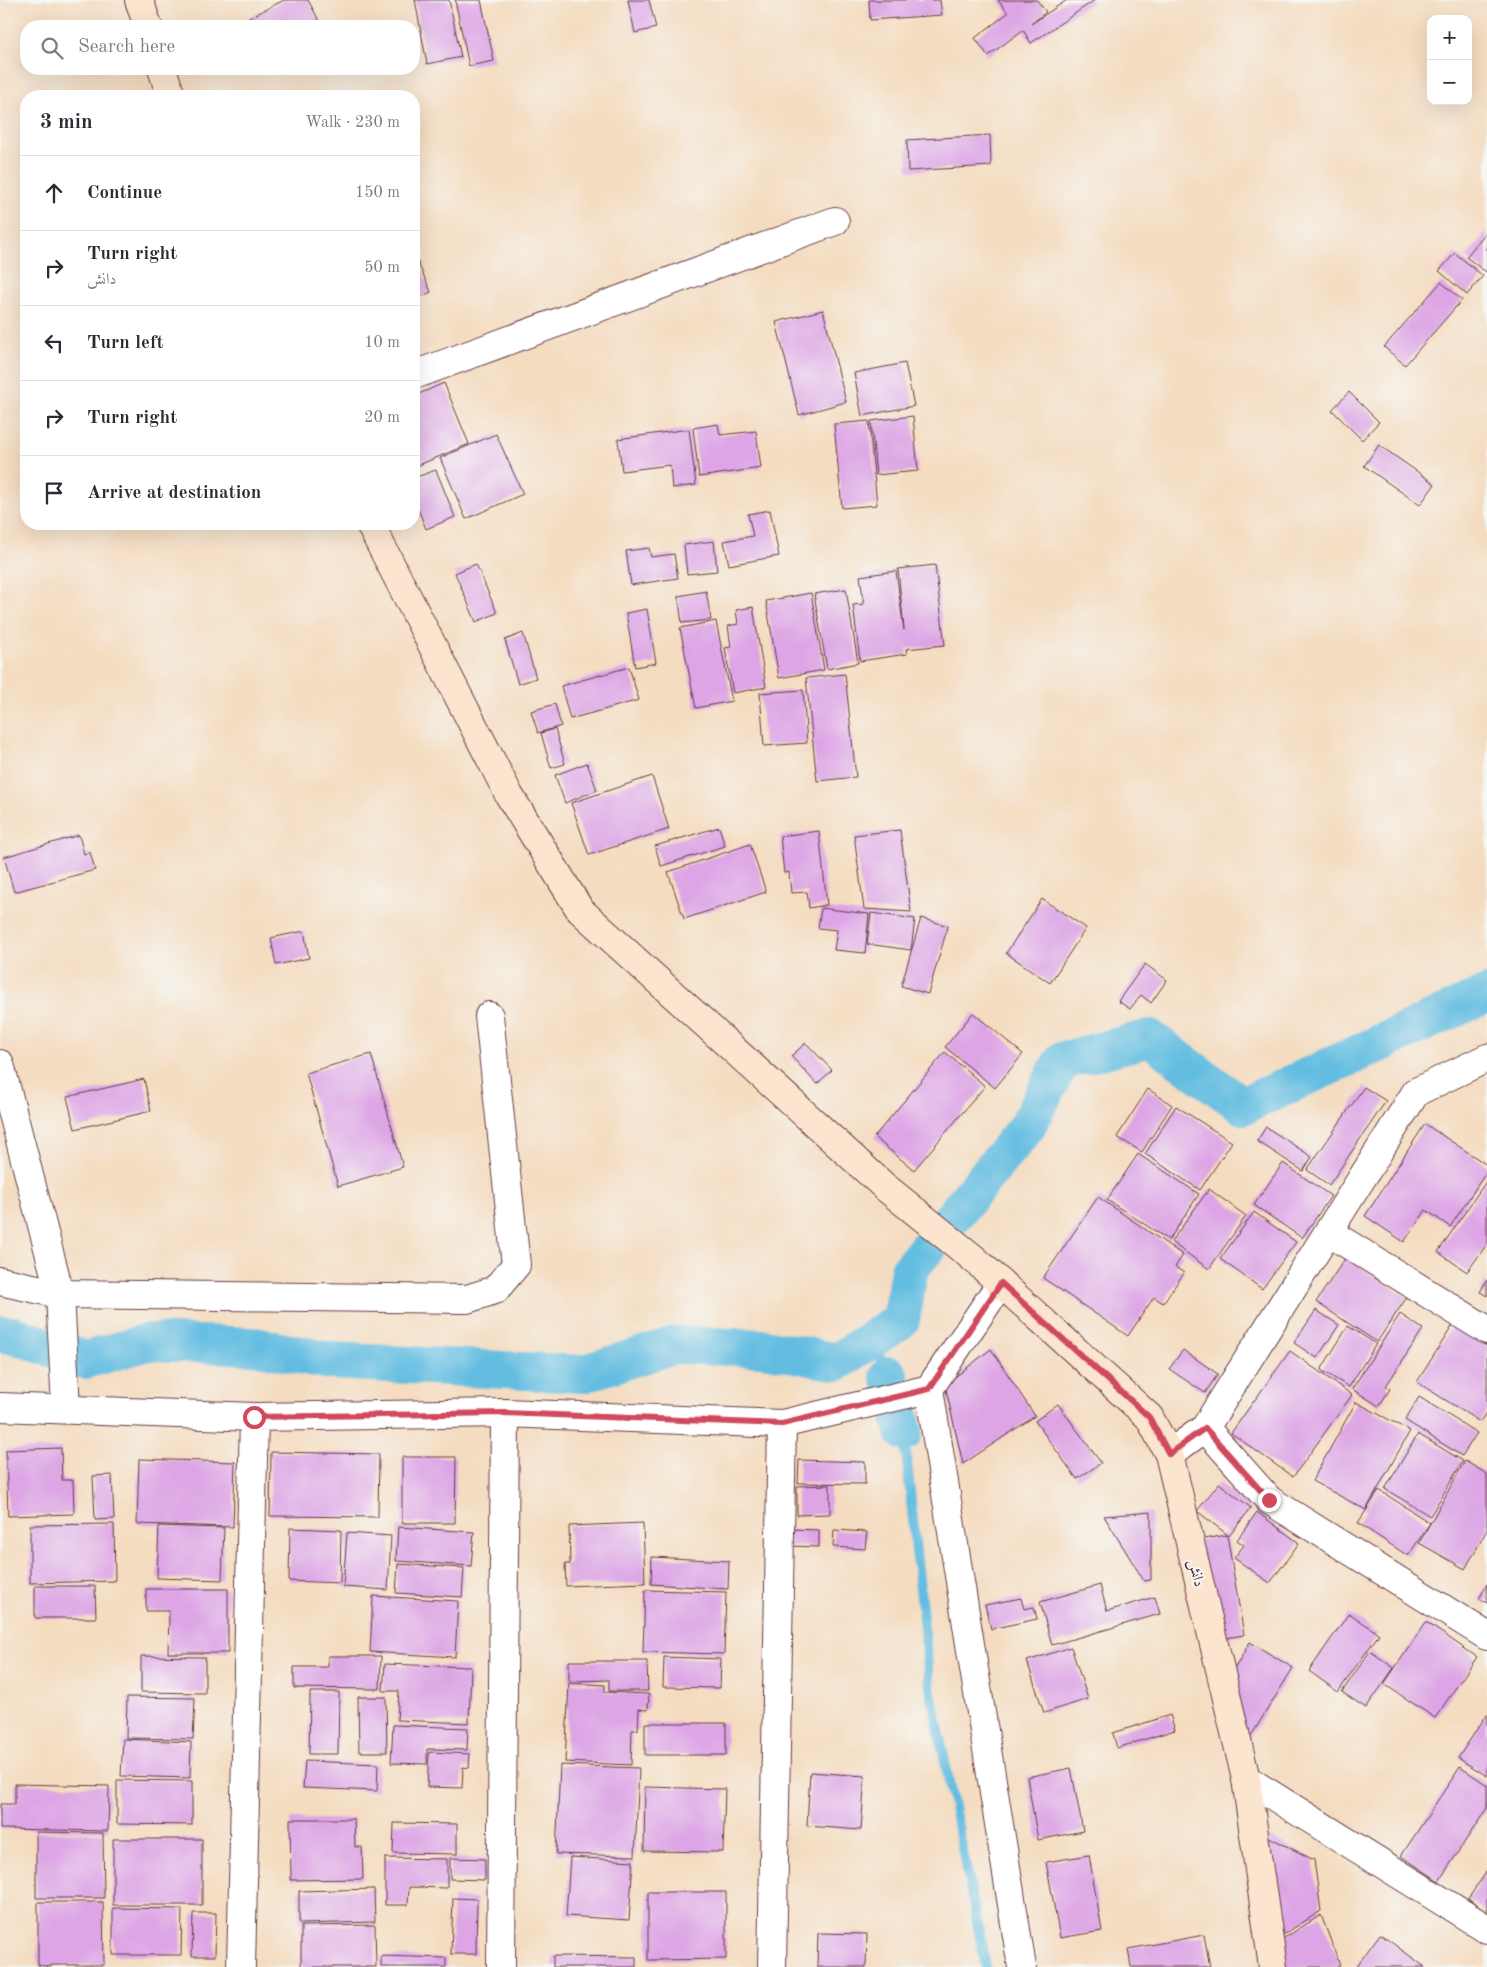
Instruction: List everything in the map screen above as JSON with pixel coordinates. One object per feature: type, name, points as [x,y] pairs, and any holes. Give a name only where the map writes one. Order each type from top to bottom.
[{"type":"main road","points":[[139,0],[146,20]]},
{"type":"main road","points":[[164,75],[169,90]]},
{"type":"main road","name":"دانش","points":[[373,530],[509,795],[580,910],[886,1187],[973,1258],[1149,1417],[1169,1454],[1246,1779],[1273,1967]]},
{"type":"street","points":[[420,372],[834,221]]},
{"type":"street","points":[[0,1281],[60,1294],[467,1299],[495,1290],[516,1265],[489,1016]]},
{"type":"street","points":[[1169,1454],[1205,1428],[1416,1092],[1487,1058]]},
{"type":"street","points":[[0,1064],[60,1294],[66,1408]]},
{"type":"street","points":[[1328,1232],[1487,1330]]},
{"type":"street","points":[[0,1407],[66,1408],[254,1417],[505,1413],[782,1424],[929,1389],[1001,1283]]},
{"type":"street","points":[[929,1389],[1022,1967]]},
{"type":"street","points":[[501,1967],[505,1413]]},
{"type":"street","points":[[241,1967],[254,1417]]},
{"type":"street","points":[[772,1967],[782,1424]]},
{"type":"street","points":[[1205,1428],[1269,1500],[1487,1636]]},
{"type":"street","points":[[1246,1779],[1487,1929]]},
{"type":"building","points":[[284,0],[308,0],[319,20],[245,20]]},
{"type":"building","points":[[415,0],[449,0],[461,57],[427,64]]},
{"type":"building","points":[[455,0],[481,0],[494,61],[469,66]]},
{"type":"building","points":[[628,0],[649,0],[656,28],[635,33]]},
{"type":"building","points":[[869,0],[940,0],[942,15],[870,20]]},
{"type":"building","points":[[998,0],[1037,0],[1046,12],[1031,24],[1067,0],[1095,0],[1031,43],[1023,30],[988,56],[975,38],[1008,13]]},
{"type":"building","points":[[990,135],[991,166],[908,171],[907,140]]},
{"type":"building","points":[[1487,231],[1487,271],[1486,272],[1466,257]]},
{"type":"building","points":[[1455,253],[1483,276],[1467,295],[1439,271]]},
{"type":"building","points":[[420,267],[431,292],[420,297]]},
{"type":"building","points":[[1441,282],[1462,300],[1405,365],[1384,347]]},
{"type":"building","points":[[823,310],[846,402],[799,415],[776,322]]},
{"type":"building","points":[[905,363],[914,406],[862,416],[854,373]]},
{"type":"building","points":[[444,383],[469,444],[420,464],[420,393]]},
{"type":"building","points":[[1349,392],[1379,422],[1362,440],[1332,410]]},
{"type":"building","points":[[913,416],[918,471],[876,475],[871,421]]},
{"type":"building","points":[[869,421],[877,505],[842,508],[834,424]]},
{"type":"building","points":[[718,424],[720,435],[756,431],[761,468],[699,477],[693,428]]},
{"type":"building","points":[[689,429],[696,485],[672,488],[670,465],[622,471],[618,439]]},
{"type":"building","points":[[496,434],[523,494],[466,519],[440,458]]},
{"type":"building","points":[[1379,445],[1435,484],[1420,505],[1364,466]]},
{"type":"building","points":[[436,470],[455,517],[426,529],[420,514],[420,476]]},
{"type":"building","points":[[770,510],[779,556],[729,565],[724,541],[753,536],[748,514]]},
{"type":"building","points":[[714,541],[717,571],[687,574],[684,545]]},
{"type":"building","points":[[649,548],[651,557],[674,554],[678,578],[631,585],[626,551]]},
{"type":"building","points":[[476,564],[497,613],[476,622],[455,573]]},
{"type":"building","points":[[935,565],[945,645],[906,649],[907,654],[860,661],[853,605],[864,604],[860,576],[896,571],[904,630],[898,569]]},
{"type":"building","points":[[846,589],[858,663],[827,669],[814,594]]},
{"type":"building","points":[[706,591],[711,620],[682,623],[678,596]]},
{"type":"building","points":[[811,593],[824,670],[779,678],[766,601]]},
{"type":"building","points":[[753,607],[766,687],[733,693],[725,648],[731,647],[728,626],[738,624],[736,610]]},
{"type":"building","points":[[647,609],[656,663],[635,667],[626,613]]},
{"type":"building","points":[[716,621],[732,701],[696,708],[680,628]]},
{"type":"building","points":[[523,633],[536,678],[518,684],[505,640]]},
{"type":"building","points":[[629,667],[639,700],[570,719],[561,686]]},
{"type":"building","points":[[845,674],[856,777],[817,781],[806,678]]},
{"type":"building","points":[[803,690],[807,743],[764,746],[760,693]]},
{"type":"building","points":[[555,704],[561,726],[538,733],[531,711]]},
{"type":"building","points":[[555,729],[565,764],[551,768],[541,733]]},
{"type":"building","points":[[587,763],[597,790],[565,803],[555,775]]},
{"type":"building","points":[[652,776],[669,829],[589,855],[571,803]]},
{"type":"building","points":[[719,827],[725,846],[661,866],[655,846]]},
{"type":"building","points":[[900,830],[911,912],[864,909],[854,835]]},
{"type":"building","points":[[819,831],[827,905],[809,908],[807,892],[791,893],[789,872],[784,873],[780,836]]},
{"type":"building","points":[[79,835],[84,854],[90,852],[95,870],[14,892],[4,857]]},
{"type":"building","points":[[750,844],[766,892],[684,919],[668,872]]},
{"type":"building","points":[[1042,899],[1086,928],[1050,983],[1006,953]]},
{"type":"building","points":[[821,908],[869,914],[865,953],[834,950],[837,930],[818,928]]},
{"type":"building","points":[[871,913],[915,919],[911,950],[867,944]]},
{"type":"building","points":[[921,918],[948,926],[928,994],[901,986]]},
{"type":"building","points":[[304,931],[309,958],[276,965],[271,938]]},
{"type":"building","points":[[1145,964],[1167,980],[1151,1003],[1141,995],[1130,1009],[1118,1001]]},
{"type":"building","points":[[973,1013],[1023,1054],[995,1088],[945,1047]]},
{"type":"building","points":[[806,1043],[832,1070],[817,1084],[791,1056]]},
{"type":"building","points":[[945,1052],[985,1086],[914,1170],[874,1137]]},
{"type":"building","points":[[371,1054],[403,1167],[338,1186],[306,1073]]},
{"type":"building","points":[[144,1079],[151,1111],[75,1129],[67,1097]]},
{"type":"building","points":[[1364,1087],[1386,1101],[1329,1185],[1307,1170]]},
{"type":"building","points":[[1148,1089],[1172,1105],[1142,1152],[1117,1137]]},
{"type":"building","points":[[1176,1106],[1232,1142],[1200,1190],[1145,1154]]},
{"type":"building","points":[[1425,1124],[1487,1165],[1487,1171],[1450,1227],[1426,1210],[1404,1242],[1365,1216]]},
{"type":"building","points":[[1266,1127],[1312,1157],[1303,1171],[1257,1141]]},
{"type":"building","points":[[1138,1154],[1199,1194],[1169,1240],[1107,1200]]},
{"type":"building","points":[[1283,1163],[1331,1196],[1302,1238],[1254,1205]]},
{"type":"building","points":[[1487,1180],[1487,1244],[1467,1272],[1438,1252]]},
{"type":"building","points":[[1209,1189],[1246,1216],[1209,1269],[1171,1242]]},
{"type":"building","points":[[1098,1197],[1183,1255],[1175,1267],[1184,1273],[1163,1303],[1154,1297],[1128,1336],[1043,1278]]},
{"type":"building","points":[[1254,1212],[1296,1242],[1262,1289],[1220,1259]]},
{"type":"building","points":[[1346,1257],[1407,1297],[1377,1342],[1316,1302]]},
{"type":"building","points":[[1487,1280],[1487,1296],[1480,1292]]},
{"type":"building","points":[[1316,1310],[1339,1325],[1317,1358],[1294,1343]]},
{"type":"building","points":[[1400,1314],[1423,1329],[1386,1386],[1390,1389],[1379,1406],[1352,1389]]},
{"type":"building","points":[[1453,1325],[1487,1346],[1487,1411],[1480,1422],[1417,1382]]},
{"type":"building","points":[[1348,1326],[1376,1344],[1349,1387],[1321,1370]]},
{"type":"building","points":[[991,1349],[1035,1416],[963,1464],[945,1385]]},
{"type":"building","points":[[1183,1350],[1218,1374],[1205,1393],[1169,1369]]},
{"type":"building","points":[[1290,1351],[1352,1395],[1293,1477],[1231,1433]]},
{"type":"building","points":[[1419,1397],[1477,1433],[1462,1456],[1405,1420]]},
{"type":"building","points":[[1356,1402],[1410,1431],[1366,1510],[1312,1481]]},
{"type":"building","points":[[1058,1404],[1101,1463],[1077,1479],[1035,1421]]},
{"type":"building","points":[[1418,1434],[1463,1461],[1430,1516],[1385,1489]]},
{"type":"building","points":[[61,1448],[62,1480],[73,1480],[74,1514],[8,1516],[6,1450]]},
{"type":"building","points":[[271,1452],[379,1454],[378,1517],[270,1516]]},
{"type":"building","points":[[402,1457],[456,1457],[455,1523],[402,1523]]},
{"type":"building","points":[[139,1459],[235,1462],[233,1527],[137,1524]]},
{"type":"building","points":[[799,1460],[865,1462],[865,1484],[798,1483]]},
{"type":"building","points":[[1465,1461],[1487,1474],[1487,1530],[1465,1569],[1419,1543]]},
{"type":"building","points":[[112,1475],[114,1519],[95,1520],[93,1476]]},
{"type":"building","points":[[1219,1483],[1251,1508],[1229,1536],[1197,1511]]},
{"type":"building","points":[[830,1485],[830,1514],[797,1515],[797,1486]]},
{"type":"building","points":[[1379,1490],[1430,1523],[1408,1556],[1358,1523]]},
{"type":"building","points":[[1151,1512],[1151,1580],[1144,1581],[1104,1516]]},
{"type":"building","points":[[1257,1512],[1299,1543],[1270,1583],[1234,1558],[1244,1545],[1237,1540]]},
{"type":"building","points":[[643,1523],[645,1583],[566,1586],[565,1564],[570,1564],[569,1526]]},
{"type":"building","points":[[114,1524],[115,1581],[30,1583],[30,1525]]},
{"type":"building","points":[[159,1526],[224,1528],[222,1580],[157,1578]]},
{"type":"building","points":[[398,1527],[474,1532],[471,1566],[396,1561]]},
{"type":"building","points":[[290,1528],[341,1530],[340,1583],[289,1581]]},
{"type":"building","points":[[789,1529],[819,1530],[819,1547],[788,1546]]},
{"type":"building","points":[[834,1530],[867,1532],[865,1549],[833,1547]]},
{"type":"building","points":[[347,1533],[391,1536],[388,1590],[343,1587]]},
{"type":"building","points":[[1227,1535],[1244,1635],[1215,1640],[1198,1540]]},
{"type":"building","points":[[652,1557],[729,1561],[728,1589],[651,1584]]},
{"type":"building","points":[[398,1564],[464,1568],[462,1597],[396,1593]]},
{"type":"building","points":[[1487,1584],[1487,1603],[1479,1599]]},
{"type":"building","points":[[1100,1585],[1107,1611],[1155,1597],[1160,1614],[1052,1645],[1040,1602]]},
{"type":"building","points":[[35,1586],[95,1586],[96,1618],[35,1618]]},
{"type":"building","points":[[146,1589],[228,1589],[228,1653],[168,1653],[169,1611],[146,1611]]},
{"type":"building","points":[[645,1590],[726,1592],[724,1654],[643,1652]]},
{"type":"building","points":[[373,1596],[458,1601],[455,1657],[370,1652]]},
{"type":"building","points":[[1021,1598],[1024,1609],[1034,1607],[1037,1619],[991,1629],[985,1605]]},
{"type":"building","points":[[1349,1613],[1379,1634],[1338,1692],[1309,1671]]},
{"type":"building","points":[[1426,1622],[1477,1657],[1435,1718],[1384,1684]]},
{"type":"building","points":[[1250,1642],[1293,1668],[1246,1744],[1228,1680]]},
{"type":"building","points":[[1071,1647],[1088,1699],[1044,1713],[1027,1661]]},
{"type":"building","points":[[1370,1651],[1394,1668],[1366,1708],[1342,1692]]},
{"type":"building","points":[[141,1656],[205,1657],[205,1693],[141,1692]]},
{"type":"building","points":[[328,1656],[381,1656],[380,1689],[294,1688],[294,1667],[328,1667]]},
{"type":"building","points":[[664,1657],[721,1659],[720,1688],[663,1687]]},
{"type":"building","points":[[569,1661],[647,1661],[648,1691],[609,1691],[609,1680],[569,1681]]},
{"type":"building","points":[[385,1664],[471,1667],[469,1723],[397,1720],[399,1691],[383,1691]]},
{"type":"building","points":[[569,1683],[605,1685],[605,1692],[649,1694],[648,1710],[639,1709],[638,1730],[632,1730],[631,1765],[565,1762]]},
{"type":"building","points":[[310,1692],[339,1692],[338,1754],[309,1754]]},
{"type":"building","points":[[127,1697],[195,1698],[193,1739],[126,1738]]},
{"type":"building","points":[[358,1697],[386,1697],[387,1752],[359,1752]]},
{"type":"building","points":[[1487,1714],[1487,1776],[1458,1758]]},
{"type":"building","points":[[1170,1715],[1175,1730],[1117,1748],[1113,1733]]},
{"type":"building","points":[[645,1723],[726,1723],[726,1755],[645,1755]]},
{"type":"building","points":[[393,1725],[468,1728],[467,1750],[427,1749],[427,1764],[391,1763]]},
{"type":"building","points":[[123,1739],[191,1742],[190,1778],[121,1776]]},
{"type":"building","points":[[429,1752],[470,1754],[469,1768],[463,1767],[462,1788],[427,1787]]},
{"type":"building","points":[[305,1761],[378,1764],[377,1791],[303,1788]]},
{"type":"building","points":[[560,1765],[639,1768],[635,1856],[556,1854]]},
{"type":"building","points":[[1460,1767],[1487,1785],[1487,1808],[1439,1881],[1401,1856]]},
{"type":"building","points":[[1071,1768],[1083,1831],[1038,1840],[1027,1777]]},
{"type":"building","points":[[810,1772],[865,1776],[861,1830],[807,1826]]},
{"type":"building","points":[[117,1780],[192,1781],[192,1825],[117,1824]]},
{"type":"building","points":[[15,1784],[109,1786],[108,1831],[0,1829],[0,1804],[15,1804]]},
{"type":"building","points":[[645,1787],[725,1789],[723,1852],[644,1851]]},
{"type":"building","points":[[290,1819],[354,1819],[355,1847],[362,1847],[363,1879],[291,1880]]},
{"type":"building","points":[[394,1823],[457,1824],[457,1854],[393,1853]]},
{"type":"building","points":[[36,1832],[103,1833],[104,1898],[36,1898]]},
{"type":"building","points":[[1259,1832],[1314,1860],[1321,1911],[1273,1941]]},
{"type":"building","points":[[113,1839],[202,1839],[202,1905],[113,1905]]},
{"type":"building","points":[[1089,1855],[1102,1931],[1060,1938],[1046,1862]]},
{"type":"building","points":[[570,1857],[633,1861],[629,1920],[566,1916]]},
{"type":"building","points":[[385,1858],[447,1859],[447,1888],[409,1887],[408,1905],[385,1905]]},
{"type":"building","points":[[450,1858],[485,1859],[485,1880],[450,1879]]},
{"type":"building","points":[[1487,1871],[1487,1913],[1468,1899]]},
{"type":"building","points":[[374,1889],[375,1922],[299,1924],[299,1891]]},
{"type":"building","points":[[648,1892],[726,1892],[726,1959],[648,1960]]},
{"type":"building","points":[[453,1898],[477,1899],[476,1954],[451,1954]]},
{"type":"building","points":[[38,1902],[103,1902],[104,1965],[51,1965],[51,1967],[38,1965]]},
{"type":"building","points":[[113,1908],[182,1909],[181,1955],[113,1955]]},
{"type":"building","points":[[193,1913],[216,1913],[215,1956],[192,1956]]},
{"type":"building","points":[[1321,1915],[1340,1965],[1335,1967],[1284,1967],[1281,1940]]},
{"type":"building","points":[[375,1925],[376,1967],[301,1967],[301,1926]]},
{"type":"building","points":[[818,1933],[867,1934],[866,1967],[817,1967]]},
{"type":"building","points":[[1380,1934],[1425,1967],[1356,1967]]},
{"type":"building","points":[[1204,1935],[1210,1967],[1131,1967],[1128,1949]]},
{"type":"building","points":[[381,1956],[446,1958],[446,1967],[381,1967]]},
{"type":"building","points":[[553,1956],[636,1957],[636,1967],[553,1967]]},
{"type":"waterway","points":[[0,1334],[14,1335],[85,1360],[148,1342],[254,1346],[331,1361],[582,1374],[675,1345],[764,1348],[837,1362],[901,1320],[909,1270],[1027,1126],[1062,1061],[1150,1038],[1243,1106],[1487,994]]},
{"type":"waterway","points":[[871,1340],[889,1375]]},
{"type":"waterway","points":[[889,1375],[904,1432]]},
{"type":"waterway","points":[[904,1432],[930,1687],[986,1967]]},
{"type":"route","points":[[254,1417],[505,1413],[782,1424],[929,1389],[1001,1283],[1149,1417],[1169,1454],[1205,1428],[1269,1500]]}]
